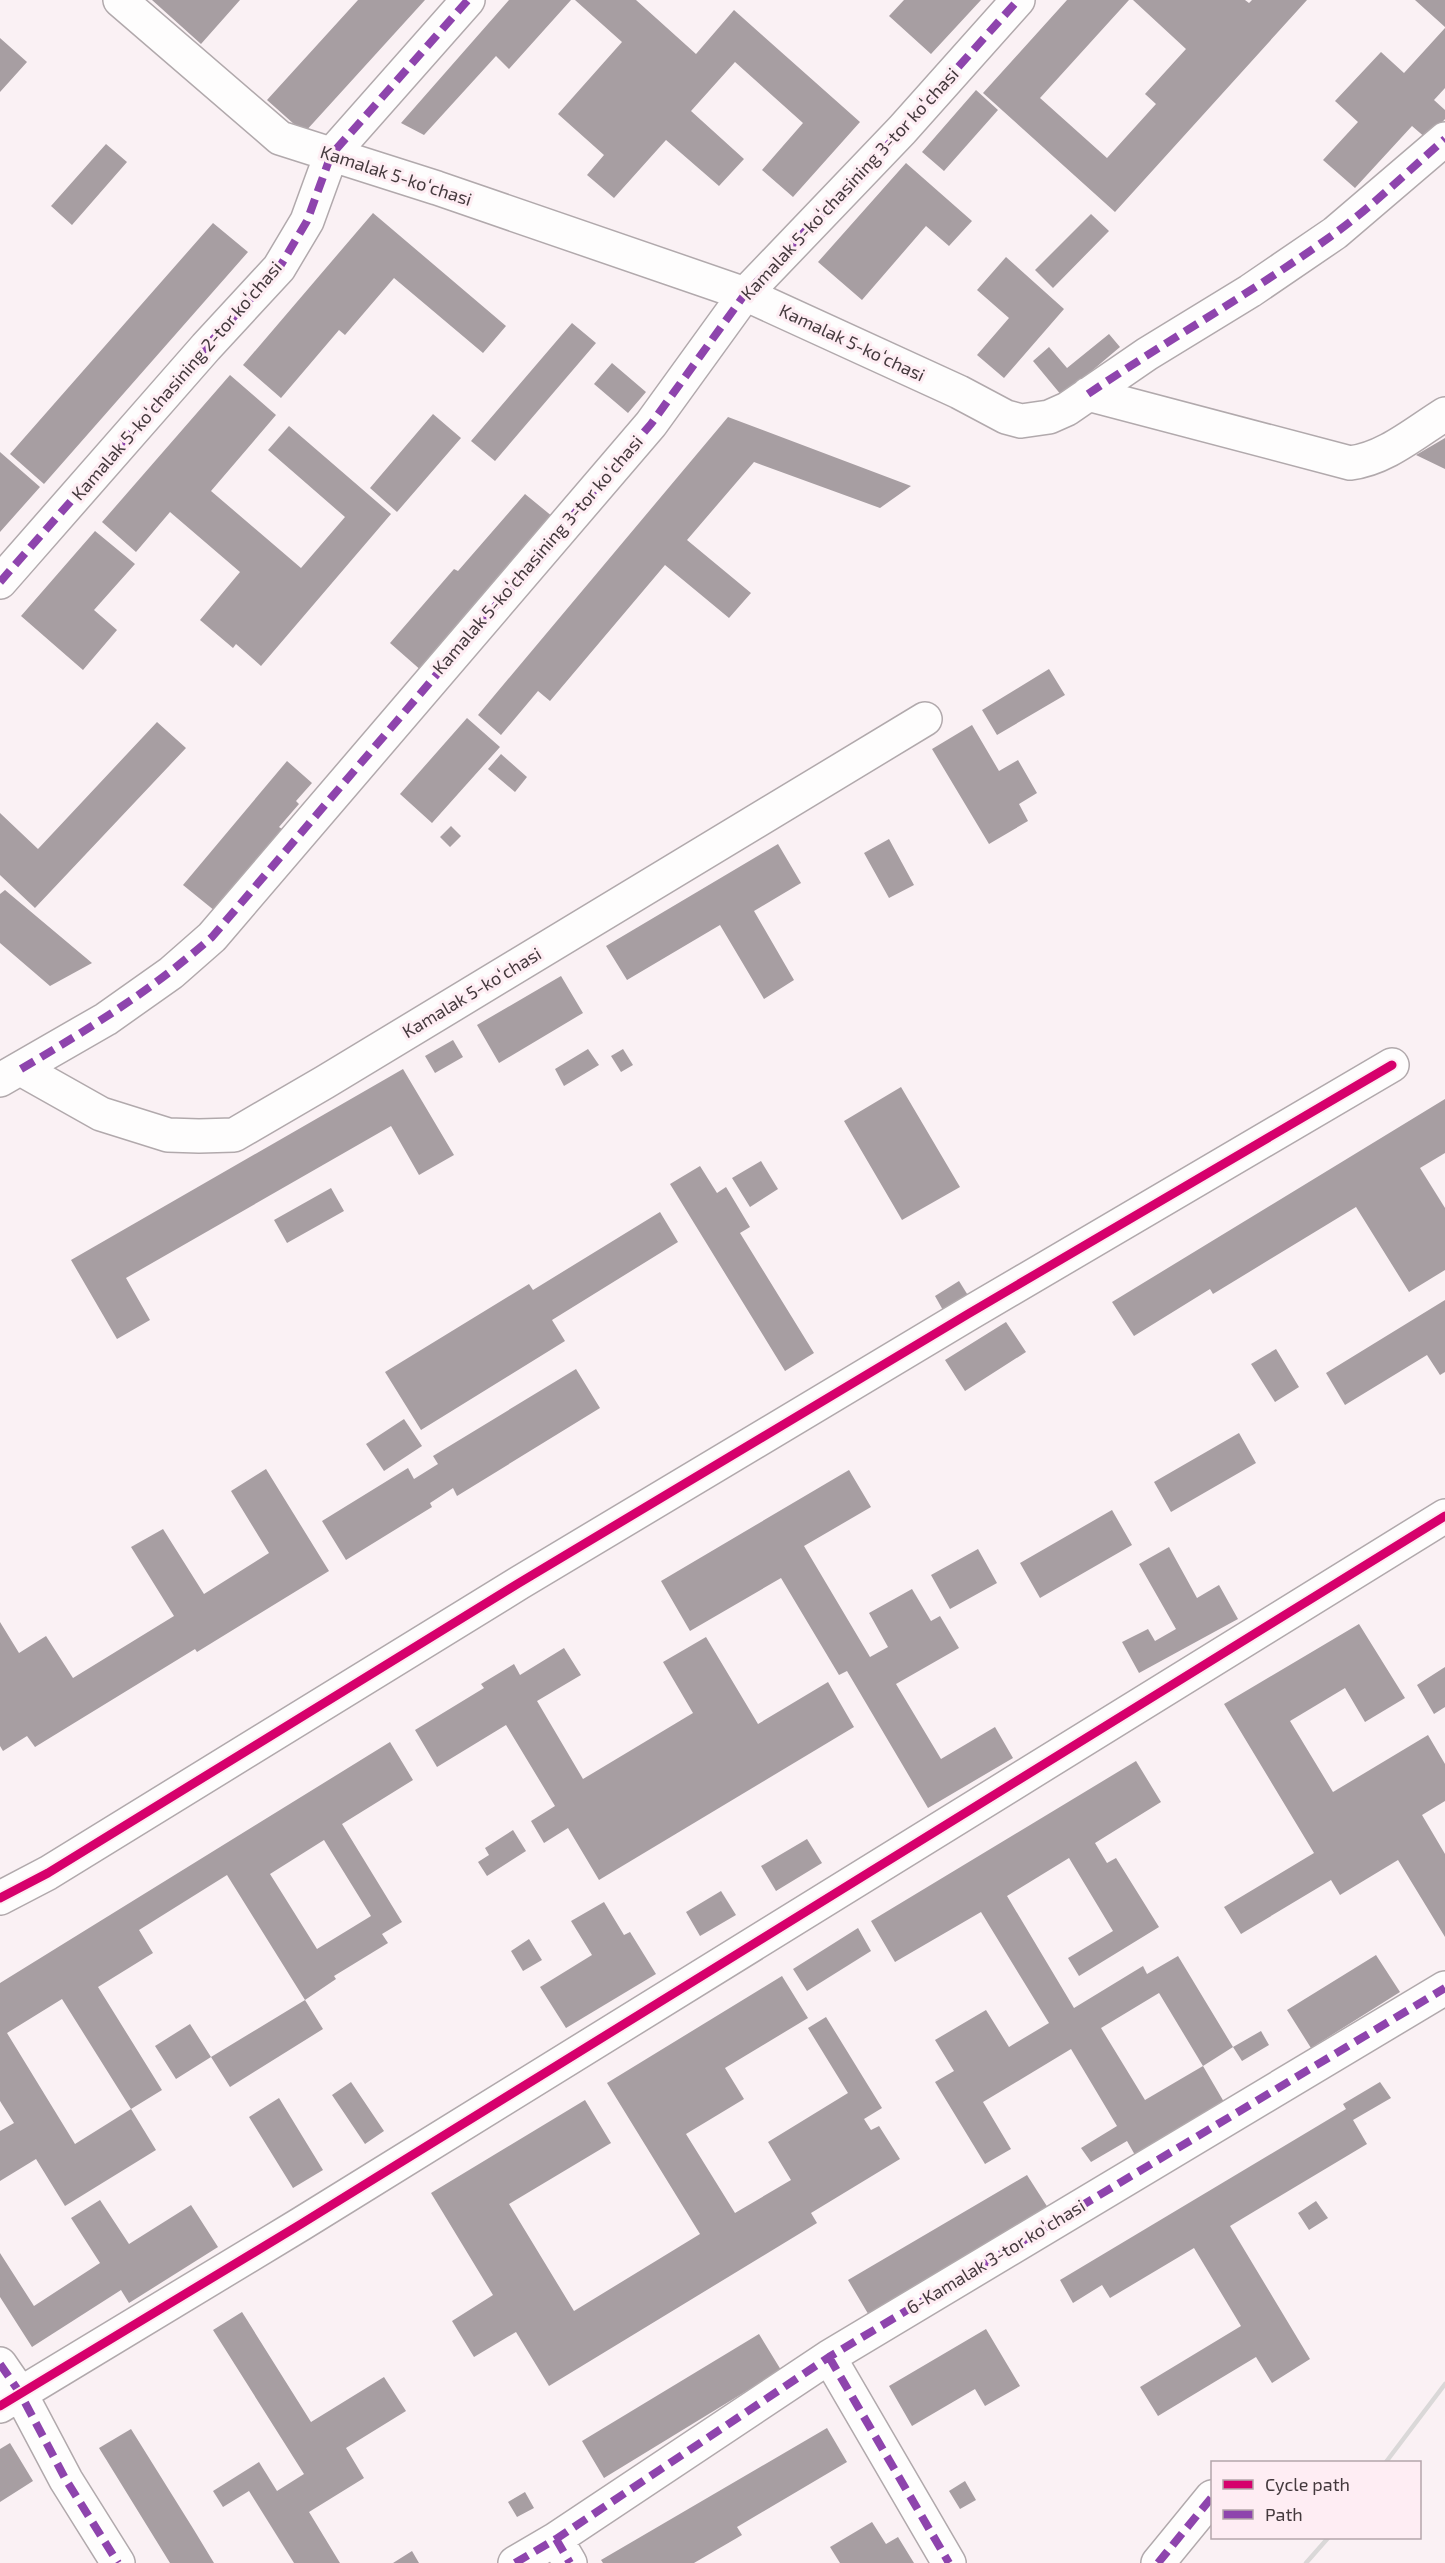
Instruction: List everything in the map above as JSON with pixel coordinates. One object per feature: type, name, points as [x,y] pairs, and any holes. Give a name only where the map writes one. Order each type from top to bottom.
[{"type":"street","name":"Kamalak 5-koʻchasi","points":[[120,0],[280,138],[437,188],[745,294],[1014,419],[1034,421],[1049,417],[1088,394]]},
{"type":"street","name":"Kamalak 5-koʻchasining 2-tor koʻchasi","points":[[0,582],[206,347],[279,268],[308,221],[332,155],[468,0]]},
{"type":"street","name":"Kamalak 5-koʻchasining 3-tor koʻchasi","points":[[10,1075],[106,1019],[171,973],[212,937],[651,424],[745,294],[902,130],[1018,0]]},
{"type":"street","points":[[1088,394],[1147,354],[1250,291],[1335,233],[1445,139]]},
{"type":"street","points":[[1088,394],[1350,463],[1365,461],[1378,455],[1445,414]]},
{"type":"street","name":"Kamalak 5-koʻchasi","points":[[10,1075],[101,1114],[168,1135],[234,1135],[296,1100],[925,719]]},
{"type":"street","points":[[0,1898],[48,1873],[519,1583],[958,1320],[1392,1065]]},
{"type":"street","points":[[10,2400],[311,2218],[1445,1516]]},
{"type":"street","name":"6-Kamalak 3-tor koʻchasi","points":[[515,2563],[563,2551],[829,2357],[1445,1988]]},
{"type":"street","points":[[829,2357],[949,2563]]},
{"type":"street","points":[[0,2364],[10,2400],[66,2480],[118,2563]]},
{"type":"street","points":[[1158,2563],[1211,2498]]},
{"type":"building","points":[[152,0],[240,0],[201,44]]},
{"type":"building","points":[[358,0],[425,0],[304,133],[267,100]]},
{"type":"building","points":[[509,0],[571,0],[509,69],[496,56],[424,135],[401,123]]},
{"type":"building","points":[[575,0],[636,0],[696,54],[734,10],[860,122],[793,197],[762,170],[803,123],[735,62],[691,111],[744,159],[719,186],[666,140],[614,198],[587,175],[604,155],[558,114],[622,42]]},
{"type":"building","points":[[904,0],[981,0],[931,54],[889,16]]},
{"type":"building","points":[[1067,0],[1129,0],[1040,98],[1107,158],[1156,104],[1145,94],[1186,49],[1133,0],[1245,0],[1249,3],[1252,0],[1307,0],[1115,212],[983,93]]},
{"type":"building","points":[[1415,0],[1445,0],[1445,27]]},
{"type":"building","points":[[1445,28],[1445,88],[1434,100],[1445,110],[1445,119],[1427,139],[1412,126],[1355,188],[1323,160],[1358,122],[1335,101],[1381,52],[1404,73]]},
{"type":"building","points":[[0,38],[27,62],[0,92]]},
{"type":"building","points":[[976,90],[998,110],[944,171],[922,152]]},
{"type":"building","points":[[106,144],[127,162],[72,225],[51,206]]},
{"type":"building","points":[[906,163],[972,221],[949,246],[926,226],[862,300],[818,262]]},
{"type":"building","points":[[373,213],[506,326],[483,353],[394,278],[345,335],[339,330],[281,398],[243,365]]},
{"type":"building","points":[[1091,214],[1109,231],[1053,288],[1035,270]]},
{"type":"building","points":[[213,223],[248,252],[44,484],[10,454]]},
{"type":"building","points":[[1006,257],[1064,309],[1004,378],[977,355],[1009,318],[977,290]]},
{"type":"building","points":[[572,323],[596,343],[495,461],[471,441]]},
{"type":"building","points":[[1109,334],[1120,347],[1062,396],[1033,361],[1049,347],[1067,368]]},
{"type":"building","points":[[612,363],[646,392],[628,413],[594,384]]},
{"type":"building","points":[[230,375],[276,415],[211,491],[301,568],[345,517],[268,450],[289,426],[391,514],[261,666],[236,644],[233,648],[200,620],[240,572],[170,512],[136,552],[102,522]]},
{"type":"building","points":[[433,414],[461,438],[397,512],[370,488]]},
{"type":"building","points":[[728,417],[911,486],[880,508],[754,462],[687,540],[751,593],[729,618],[665,565],[550,701],[538,691],[501,735],[478,715]]},
{"type":"building","points":[[1445,438],[1445,469],[1416,455]]},
{"type":"building","points":[[0,452],[40,487],[0,532]]},
{"type":"building","points":[[525,494],[553,517],[423,672],[390,643],[454,569],[458,571]]},
{"type":"building","points":[[95,531],[135,564],[94,610],[117,630],[83,670],[21,616]]},
{"type":"building","points":[[1049,669],[1065,695],[997,735],[982,710]]},
{"type":"building","points":[[467,718],[500,747],[432,823],[400,794]]},
{"type":"building","points":[[157,722],[186,748],[35,908],[0,875],[0,813],[38,849]]},
{"type":"building","points":[[972,725],[999,771],[1018,760],[1037,793],[1019,804],[1028,821],[989,844],[932,749]]},
{"type":"building","points":[[501,754],[527,777],[515,792],[488,769]]},
{"type":"building","points":[[287,761],[312,783],[296,801],[299,804],[279,827],[282,829],[215,911],[183,885]]},
{"type":"building","points":[[451,826],[461,836],[450,847],[440,837]]},
{"type":"building","points":[[889,839],[914,885],[889,898],[864,853]]},
{"type":"building","points":[[778,844],[801,883],[754,911],[794,980],[764,999],[720,925],[627,980],[606,946]]},
{"type":"building","points":[[5,890],[92,963],[50,986],[0,943],[0,894]]},
{"type":"building","points":[[561,976],[583,1013],[499,1063],[477,1025]]},
{"type":"building","points":[[453,1040],[463,1057],[435,1073],[425,1056]]},
{"type":"building","points":[[588,1049],[599,1065],[564,1086],[555,1069]]},
{"type":"building","points":[[623,1049],[633,1065],[621,1072],[611,1056]]},
{"type":"building","points":[[403,1069],[454,1155],[419,1175],[391,1126],[126,1278],[150,1320],[117,1339],[71,1260]]},
{"type":"building","points":[[901,1087],[960,1187],[902,1220],[844,1121]]},
{"type":"building","points":[[1445,1099],[1445,1153],[1420,1168],[1445,1208],[1445,1270],[1409,1292],[1356,1207],[1213,1294],[1210,1289],[1134,1336],[1112,1302]]},
{"type":"building","points":[[761,1161],[778,1189],[750,1207],[732,1178]]},
{"type":"building","points":[[700,1166],[717,1193],[726,1187],[750,1227],[740,1233],[814,1353],[785,1371],[670,1184]]},
{"type":"building","points":[[331,1188],[344,1211],[287,1243],[274,1220]]},
{"type":"building","points":[[660,1212],[678,1242],[552,1320],[565,1341],[421,1430],[385,1372],[529,1284],[533,1290]]},
{"type":"building","points":[[959,1281],[969,1297],[944,1312],[935,1296]]},
{"type":"building","points":[[1445,1300],[1445,1372],[1440,1375],[1427,1355],[1345,1405],[1326,1373]]},
{"type":"building","points":[[1006,1322],[1026,1352],[965,1391],[945,1360]]},
{"type":"building","points":[[1276,1349],[1299,1387],[1275,1402],[1251,1364]]},
{"type":"building","points":[[576,1369],[600,1408],[457,1496],[453,1488],[430,1503],[432,1507],[346,1560],[322,1521],[408,1468],[414,1479],[438,1464],[433,1456]]},
{"type":"building","points":[[404,1419],[422,1446],[384,1471],[366,1444]]},
{"type":"building","points":[[1239,1433],[1256,1463],[1171,1512],[1154,1482]]},
{"type":"building","points":[[266,1469],[329,1571],[197,1652],[195,1649],[35,1747],[27,1736],[3,1751],[0,1746],[0,1622],[19,1653],[46,1636],[73,1678],[174,1616],[131,1547],[163,1529],[204,1594],[269,1553],[231,1491]]},
{"type":"building","points":[[849,1470],[871,1507],[804,1546],[870,1657],[888,1647],[869,1613],[912,1589],[931,1621],[940,1616],[959,1648],[896,1684],[941,1759],[995,1727],[1013,1758],[928,1808],[847,1671],[839,1675],[781,1578],[690,1631],[661,1581]]},
{"type":"building","points":[[1112,1510],[1132,1545],[1040,1598],[1020,1563]]},
{"type":"building","points":[[1169,1547],[1197,1598],[1219,1585],[1238,1619],[1139,1673],[1122,1642],[1148,1629],[1155,1641],[1176,1629],[1139,1564]]},
{"type":"building","points":[[978,1549],[997,1583],[950,1609],[931,1575]]},
{"type":"building","points":[[1359,1624],[1405,1698],[1365,1722],[1345,1688],[1290,1721],[1333,1792],[1428,1735],[1445,1764],[1445,1801],[1422,1815],[1445,1854],[1445,1937],[1398,1860],[1340,1895],[1331,1880],[1241,1934],[1224,1907],[1314,1853],[1224,1704]]},
{"type":"building","points":[[706,1637],[758,1724],[828,1682],[854,1727],[599,1880],[568,1828],[544,1843],[531,1821],[555,1806],[506,1725],[437,1767],[415,1730],[484,1688],[481,1684],[514,1664],[520,1675],[564,1648],[581,1675],[537,1701],[583,1779],[693,1713],[663,1662]]},
{"type":"building","points":[[1445,1667],[1445,1707],[1434,1714],[1417,1685]]},
{"type":"building","points":[[390,1742],[413,1780],[342,1824],[402,1922],[382,1934],[388,1943],[334,1976],[336,1979],[305,2000],[227,1875],[139,1930],[153,1953],[98,1987],[162,2090],[131,2109],[156,2150],[65,2206],[36,2159],[0,2181],[0,2131],[14,2123],[0,2101],[0,1983]],"holes":[[[324,1840],[371,1916],[317,1949],[270,1874]],[[62,1999],[131,2109],[75,2144],[7,2033]]]},
{"type":"building","points":[[1136,1761],[1161,1802],[1095,1843],[1107,1863],[1116,1858],[1159,1927],[1079,1976],[1068,1958],[1113,1931],[1069,1858],[1007,1896],[1074,2008],[1143,1966],[1147,1974],[1178,1956],[1233,2047],[1203,2066],[1224,2102],[1135,2155],[1127,2141],[1091,2162],[1081,2148],[1117,2126],[1071,2049],[983,2102],[1011,2149],[985,2164],[935,2082],[954,2071],[935,2040],[986,2010],[1009,2047],[1049,2023],[981,1912],[895,1962],[871,1921]],"holes":[[[1159,1993],[1203,2066],[1145,2100],[1101,2028]]]},
{"type":"building","points":[[513,1830],[526,1851],[487,1876],[478,1862],[489,1855],[485,1848]]},
{"type":"building","points":[[807,1839],[822,1863],[776,1891],[761,1866]]},
{"type":"building","points":[[721,1891],[736,1915],[700,1936],[686,1912]]},
{"type":"building","points":[[604,1902],[624,1935],[630,1932],[656,1974],[566,2028],[540,1987],[592,1955],[571,1921]]},
{"type":"building","points":[[858,1928],[871,1951],[807,1991],[793,1969]]},
{"type":"building","points":[[529,1939],[542,1960],[523,1971],[511,1951]]},
{"type":"building","points":[[1376,1955],[1400,1992],[1311,2048],[1287,2010]]},
{"type":"building","points":[[782,1976],[808,2018],[725,2068],[744,2099],[686,2134],[735,2213],[791,2180],[768,2142],[848,2093],[808,2028],[826,2017],[882,2108],[864,2119],[871,2130],[879,2126],[900,2159],[811,2213],[817,2223],[549,2386],[516,2332],[474,2357],[452,2321],[493,2295],[431,2193],[585,2100],[611,2143],[509,2204],[574,2311],[700,2234],[607,2083]]},
{"type":"building","points":[[305,2000],[323,2029],[230,2087],[211,2057]]},
{"type":"building","points":[[190,2024],[211,2057],[176,2079],[155,2046]]},
{"type":"building","points":[[1261,2031],[1269,2045],[1242,2061],[1233,2047]]},
{"type":"building","points":[[351,2082],[384,2131],[365,2144],[332,2095]]},
{"type":"building","points":[[1380,2082],[1391,2098],[1353,2120],[1367,2144],[1230,2226],[1310,2359],[1272,2383],[1256,2357],[1158,2416],[1140,2387],[1241,2326],[1194,2248],[1110,2298],[1102,2285],[1073,2303],[1060,2280],[1346,2109],[1343,2104]]},
{"type":"building","points":[[279,2098],[323,2170],[293,2188],[249,2117]]},
{"type":"building","points":[[1027,2175],[1050,2211],[870,2317],[848,2280]]},
{"type":"building","points":[[100,2200],[129,2244],[191,2205],[218,2247],[129,2303],[121,2290],[32,2347],[0,2297],[0,2253],[34,2306],[100,2263],[71,2218]]},
{"type":"building","points":[[1316,2201],[1328,2218],[1309,2230],[1298,2213]]},
{"type":"building","points":[[242,2312],[311,2422],[384,2377],[406,2411],[346,2448],[364,2478],[309,2512],[340,2563],[294,2563],[249,2491],[223,2507],[213,2491],[259,2462],[277,2491],[304,2474],[213,2330]]},
{"type":"building","points":[[986,2329],[1020,2386],[985,2406],[975,2389],[912,2426],[889,2386]]},
{"type":"building","points":[[759,2334],[781,2370],[604,2478],[582,2441]]},
{"type":"building","points":[[827,2428],[847,2462],[737,2527],[742,2535],[694,2563],[603,2563],[601,2560]]},
{"type":"building","points":[[131,2429],[214,2563],[170,2563],[99,2448]]},
{"type":"building","points":[[10,2443],[33,2481],[0,2502],[0,2449]]},
{"type":"building","points":[[965,2481],[976,2500],[960,2509],[949,2491]]},
{"type":"building","points":[[525,2492],[534,2508],[517,2517],[508,2502]]},
{"type":"building","points":[[872,2522],[886,2544],[898,2537],[914,2563],[840,2563],[830,2547]]},
{"type":"building","points":[[412,2551],[419,2563],[393,2563]]},
{"type":"railway","points":[[1387,2461],[1445,2384]]},
{"type":"railway","points":[[1306,2563],[1327,2539]]},
{"type":"marked path","points":[[0,582],[206,347],[279,268],[307,221],[331,155],[468,0]]},
{"type":"marked path","points":[[21,1069],[143,992],[212,937],[651,424],[745,294],[902,130],[1018,0]]},
{"type":"marked path","points":[[1088,394],[1334,234],[1377,200],[1445,139]]},
{"type":"marked path","points":[[515,2563],[556,2539],[829,2357],[1445,1988]]},
{"type":"marked path","points":[[829,2357],[949,2563]]},
{"type":"marked path","points":[[0,2364],[20,2393],[66,2480],[118,2563]]},
{"type":"marked path","points":[[1158,2563],[1211,2498]]},
{"type":"marked path","points":[[556,2539],[570,2563]]},
{"type":"cycle path","points":[[0,1898],[48,1873],[519,1583],[968,1314],[1392,1065]]},
{"type":"cycle path","points":[[0,2406],[301,2224],[1445,1516]]}]
